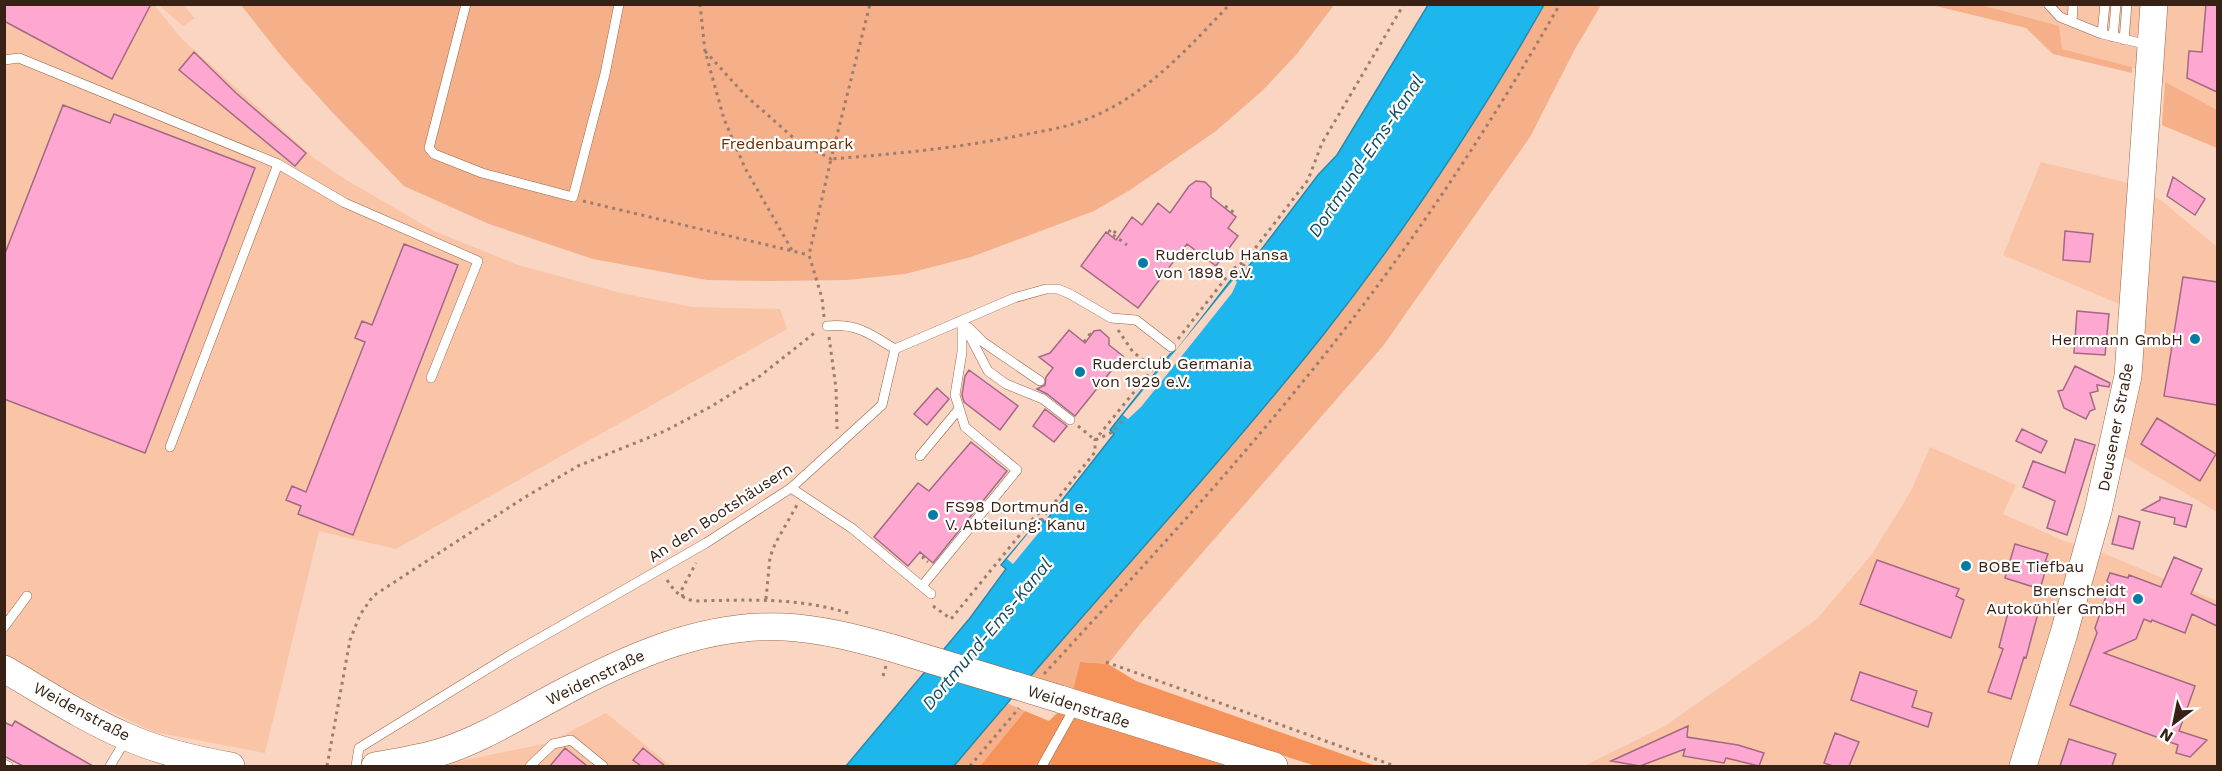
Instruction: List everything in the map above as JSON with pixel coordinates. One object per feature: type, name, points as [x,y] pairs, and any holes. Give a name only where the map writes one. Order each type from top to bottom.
[{"type":"street","name":"Deusener Straße","points":[[2023,766],[2064,633],[2098,511],[2128,376],[2154,4]]},
{"type":"street","name":"Weidenstraße","points":[[375,766],[409,763],[478,737],[605,669],[649,651],[695,637],[754,628],[783,627],[855,637],[1274,766]]},
{"type":"street","name":"Weidenstraße","points":[[4,669],[96,722],[127,737],[171,752],[231,766]]},
{"type":"lane","points":[[466,4],[429,147],[434,154],[482,173],[573,198],[605,74],[619,4]]},
{"type":"lane","points":[[2048,4],[2061,17],[2102,34],[2151,45]]},
{"type":"lane","points":[[2102,34],[2105,4]]},
{"type":"lane","points":[[2113,37],[2116,4]]},
{"type":"lane","points":[[2124,40],[2127,4]]},
{"type":"lane","points":[[2072,21],[2073,6]]},
{"type":"lane","points":[[4,60],[19,58],[278,165],[345,203],[478,261],[431,378]]},
{"type":"lane","points":[[170,447],[278,165]]},
{"type":"lane","points":[[827,326],[845,325],[861,330],[895,349],[1014,298],[1046,289],[1058,289],[1111,318],[1136,320],[1171,348]]},
{"type":"lane","points":[[962,321],[983,342],[1040,381]]},
{"type":"lane","points":[[922,586],[1017,470],[964,427],[955,395],[962,352],[962,321]]},
{"type":"lane","points":[[962,321],[988,370],[1006,384],[1043,399],[1070,420]]},
{"type":"lane","name":"An den Bootshäusern","points":[[356,766],[359,748],[510,655],[706,543],[791,488],[882,405],[895,349]]},
{"type":"lane","points":[[920,456],[959,409]]},
{"type":"lane","points":[[791,488],[853,529],[931,594]]},
{"type":"lane","points":[[4,627],[27,596]]},
{"type":"lane","points":[[1042,766],[1068,702]]},
{"type":"lane","points":[[110,766],[127,737]]},
{"type":"lane","points":[[530,766],[553,744],[571,740],[603,766]]},
{"type":"lane","points":[[4,764],[8,766]]},
{"type":"path","points":[[700,4],[705,51],[724,118],[745,168],[793,252]]},
{"type":"path","points":[[829,452],[838,427],[836,388],[822,298],[809,255],[870,4]]},
{"type":"path","points":[[705,51],[745,95],[796,140],[831,159],[917,152],[1074,126],[1103,113],[1134,94],[1184,52],[1230,4]]},
{"type":"path","points":[[1236,280],[1246,260],[1308,180],[1322,143],[1404,4]]},
{"type":"path","points":[[1042,675],[1221,478],[1306,378],[1415,233],[1501,106],[1560,4]]},
{"type":"path","points":[[573,198],[809,255]]},
{"type":"path","points":[[1225,206],[1235,215]]},
{"type":"path","points":[[1116,233],[1111,229],[1109,232],[1127,245]]},
{"type":"path","points":[[1037,526],[1095,452],[1095,440],[1233,269],[1246,260]]},
{"type":"path","points":[[1111,318],[1133,352],[1154,368]]},
{"type":"path","points":[[327,766],[351,640],[360,615],[373,596],[522,499],[578,466],[665,430],[712,406],[760,376],[813,333],[827,326]]},
{"type":"path","points":[[1084,342],[1090,334],[1086,332]]},
{"type":"path","points":[[1095,440],[1113,432],[1125,417]]},
{"type":"path","points":[[1070,420],[1095,440]]},
{"type":"path","points":[[766,599],[770,557],[795,510],[800,494]]},
{"type":"path","points":[[936,608],[951,619],[1036,515],[1051,507]]},
{"type":"path","points":[[684,599],[681,591],[706,543]]},
{"type":"path","points":[[661,569],[673,589],[684,599],[700,601],[766,599],[829,607],[849,613]]},
{"type":"path","points":[[1106,662],[1395,766]]},
{"type":"path","points":[[970,766],[1007,725],[1022,704]]},
{"type":"shaded area","points":[[5,5],[154,5],[182,39],[314,158],[343,178],[434,231],[518,265],[621,293],[692,307],[780,309],[787,329],[396,549],[319,531],[265,753],[154,732],[53,684],[5,656]]},
{"type":"shaded area","points":[[159,5],[183,5],[195,18],[183,26]]},
{"type":"shaded area","points":[[1982,5],[2217,5],[2217,110],[2132,67],[2062,49],[2008,13]]},
{"type":"shaded area","points":[[2041,162],[2124,182],[2162,201],[2217,247],[2217,512],[2104,445],[2122,376],[2124,306],[2003,255]]},
{"type":"shaded area","points":[[1930,447],[2016,485],[2003,514],[2064,541],[2103,553],[2217,601],[2217,766],[1584,766],[1665,726],[1817,619],[1872,554],[1911,491]]},
{"type":"shaded area","points":[[1080,662],[1108,664],[1136,681],[1376,766],[1316,766],[1073,690]]},
{"type":"shaded area","points":[[1025,711],[1049,721],[1058,712],[1227,766],[980,766]]},
{"type":"shaded area","points":[[606,713],[671,766],[437,766],[548,743]]},
{"type":"green space","name":"Fredenbaumpark","points":[[241,5],[1334,5],[1296,55],[1263,90],[1216,131],[1130,190],[1094,211],[971,257],[905,274],[847,280],[770,281],[707,280],[593,259],[489,224],[404,186],[283,58]]},
{"type":"green space","points":[[1544,5],[1601,5],[1575,49],[1530,137],[1383,346],[1140,624],[1108,664],[1080,662],[1073,690],[1031,675],[1250,424],[1351,299],[1439,176]]},
{"type":"green space","points":[[1932,5],[1981,5],[2059,26],[2062,49],[2132,67],[2132,73],[2053,54],[2026,28]]},
{"type":"green space","points":[[2165,82],[2217,110],[2217,148],[2162,125]]},
{"type":"green space","points":[[1007,703],[1025,711],[980,766],[954,766]]},
{"type":"water","name":"Dortmund-Ems-Kanal","points":[[1428,5],[1544,5],[1439,176],[1351,299],[1276,393],[954,766],[846,766],[970,618],[1006,569],[1001,565],[1040,519],[1045,522],[1114,434],[1110,430],[1170,354],[1177,350],[1237,272],[1242,275],[1318,175],[1337,155]]},
{"type":"pier","points":[[1234,279],[1237,282],[1232,293],[1141,407],[1128,419],[1123,415]]},
{"type":"pier","points":[[1035,525],[1041,530],[1013,564],[1007,559]]},
{"type":"building","points":[[4,4],[151,4],[112,79],[4,21]]},
{"type":"building","points":[[2206,4],[2217,4],[2217,92],[2187,78],[2189,51],[2202,52]]},
{"type":"building","points":[[194,52],[236,93],[306,153],[295,166],[179,70]]},
{"type":"building","points":[[63,105],[110,123],[114,114],[255,168],[145,453],[4,399],[4,256]]},
{"type":"building","points":[[2173,177],[2205,199],[2195,215],[2167,196]]},
{"type":"building","points":[[1196,181],[1205,182],[1211,188],[1211,197],[1236,217],[1228,228],[1238,236],[1216,266],[1187,244],[1138,308],[1081,266],[1106,232],[1116,240],[1132,217],[1142,225],[1158,203],[1170,213],[1189,186]]},
{"type":"building","points":[[2065,231],[2093,234],[2090,262],[2063,260]]},
{"type":"building","points":[[404,244],[458,265],[353,535],[298,514],[301,506],[286,500],[292,486],[306,492],[365,342],[355,338],[362,321],[372,325]]},
{"type":"building","name":"Herrmann GmbH","points":[[2183,277],[2217,282],[2217,405],[2164,396]]},
{"type":"building","points":[[2077,311],[2109,314],[2105,355],[2074,353]]},
{"type":"building","name":"Ruderclub Germania von 1929 e.V.","points":[[1069,330],[1085,343],[1094,331],[1100,330],[1109,338],[1109,345],[1123,356],[1075,416],[1037,389],[1045,385],[1046,377],[1053,368],[1039,357],[1050,353]]},
{"type":"building","points":[[2075,366],[2110,383],[2109,387],[2097,385],[2098,391],[2090,393],[2095,409],[2090,411],[2086,419],[2064,408],[2058,391],[2063,390]]},
{"type":"building","points":[[969,370],[1018,406],[1000,430],[964,402],[962,395],[965,376]]},
{"type":"building","points":[[937,388],[949,399],[927,425],[914,414]]},
{"type":"building","points":[[1045,409],[1067,426],[1054,442],[1033,426]]},
{"type":"building","points":[[2157,418],[2216,454],[2200,481],[2141,444]]},
{"type":"building","points":[[2022,429],[2047,441],[2041,453],[2016,441]]},
{"type":"building","points":[[2075,439],[2095,445],[2067,535],[2047,528],[2055,501],[2023,487],[2033,461],[2065,473]]},
{"type":"building","name":"FS98 Dortmund e. V. Abteilung: Kanu","points":[[971,442],[1007,471],[933,563],[920,552],[908,566],[874,537],[918,483],[929,491]]},
{"type":"building","points":[[2160,497],[2192,505],[2186,527],[2174,524],[2175,518],[2142,510],[2160,500]]},
{"type":"building","points":[[2119,516],[2140,522],[2133,549],[2112,544]]},
{"type":"building","points":[[2015,544],[2048,554],[2040,589],[2005,578]]},
{"type":"building","points":[[2174,557],[2202,569],[2191,594],[2217,606],[2217,626],[2192,614],[2185,633],[2144,619],[2136,639],[2104,653],[2195,686],[2179,731],[2207,740],[2190,757],[2176,753],[2178,745],[2070,705],[2097,633],[2095,628],[2110,585],[2107,581],[2110,573],[2128,578],[2129,575],[2161,587]]},
{"type":"building","points":[[1877,560],[1959,589],[1956,596],[1964,600],[1951,638],[1860,604]]},
{"type":"building","points":[[2010,605],[2038,613],[2026,658],[2024,657],[2011,699],[1988,692],[2003,649],[1999,647]]},
{"type":"building","points":[[1860,672],[1917,691],[1912,707],[1932,713],[1928,727],[1851,700]]},
{"type":"building","points":[[15,721],[93,766],[23,766],[4,756],[4,722],[12,726]]},
{"type":"building","points":[[1688,726],[1687,737],[1738,745],[1764,753],[1759,766],[1726,758],[1724,763],[1683,756],[1685,749],[1640,766],[1611,761]]},
{"type":"building","points":[[1835,733],[1859,742],[1849,766],[1833,766],[1824,763]]},
{"type":"building","points":[[2069,739],[2116,754],[2112,766],[2060,766]]},
{"type":"building","points":[[565,748],[587,766],[550,766]]},
{"type":"building","points":[[643,748],[665,766],[641,766],[633,760]]},
{"type":"place","name":"Ruderclub Hansa von 1898 e.V.","points":[[1143,263]]},
{"type":"place","name":"Herrmann GmbH","points":[[2195,339]]},
{"type":"place","name":"Ruderclub Germania von 1929 e.V.","points":[[1080,372]]},
{"type":"place","name":"FS98 Dortmund e. V. Abteilung: Kanu","points":[[933,515]]},
{"type":"place","name":"BOBE Tiefbau","points":[[1966,566]]},
{"type":"place","name":"Brenscheidt Autokühler GmbH","points":[[2138,599]]}]
